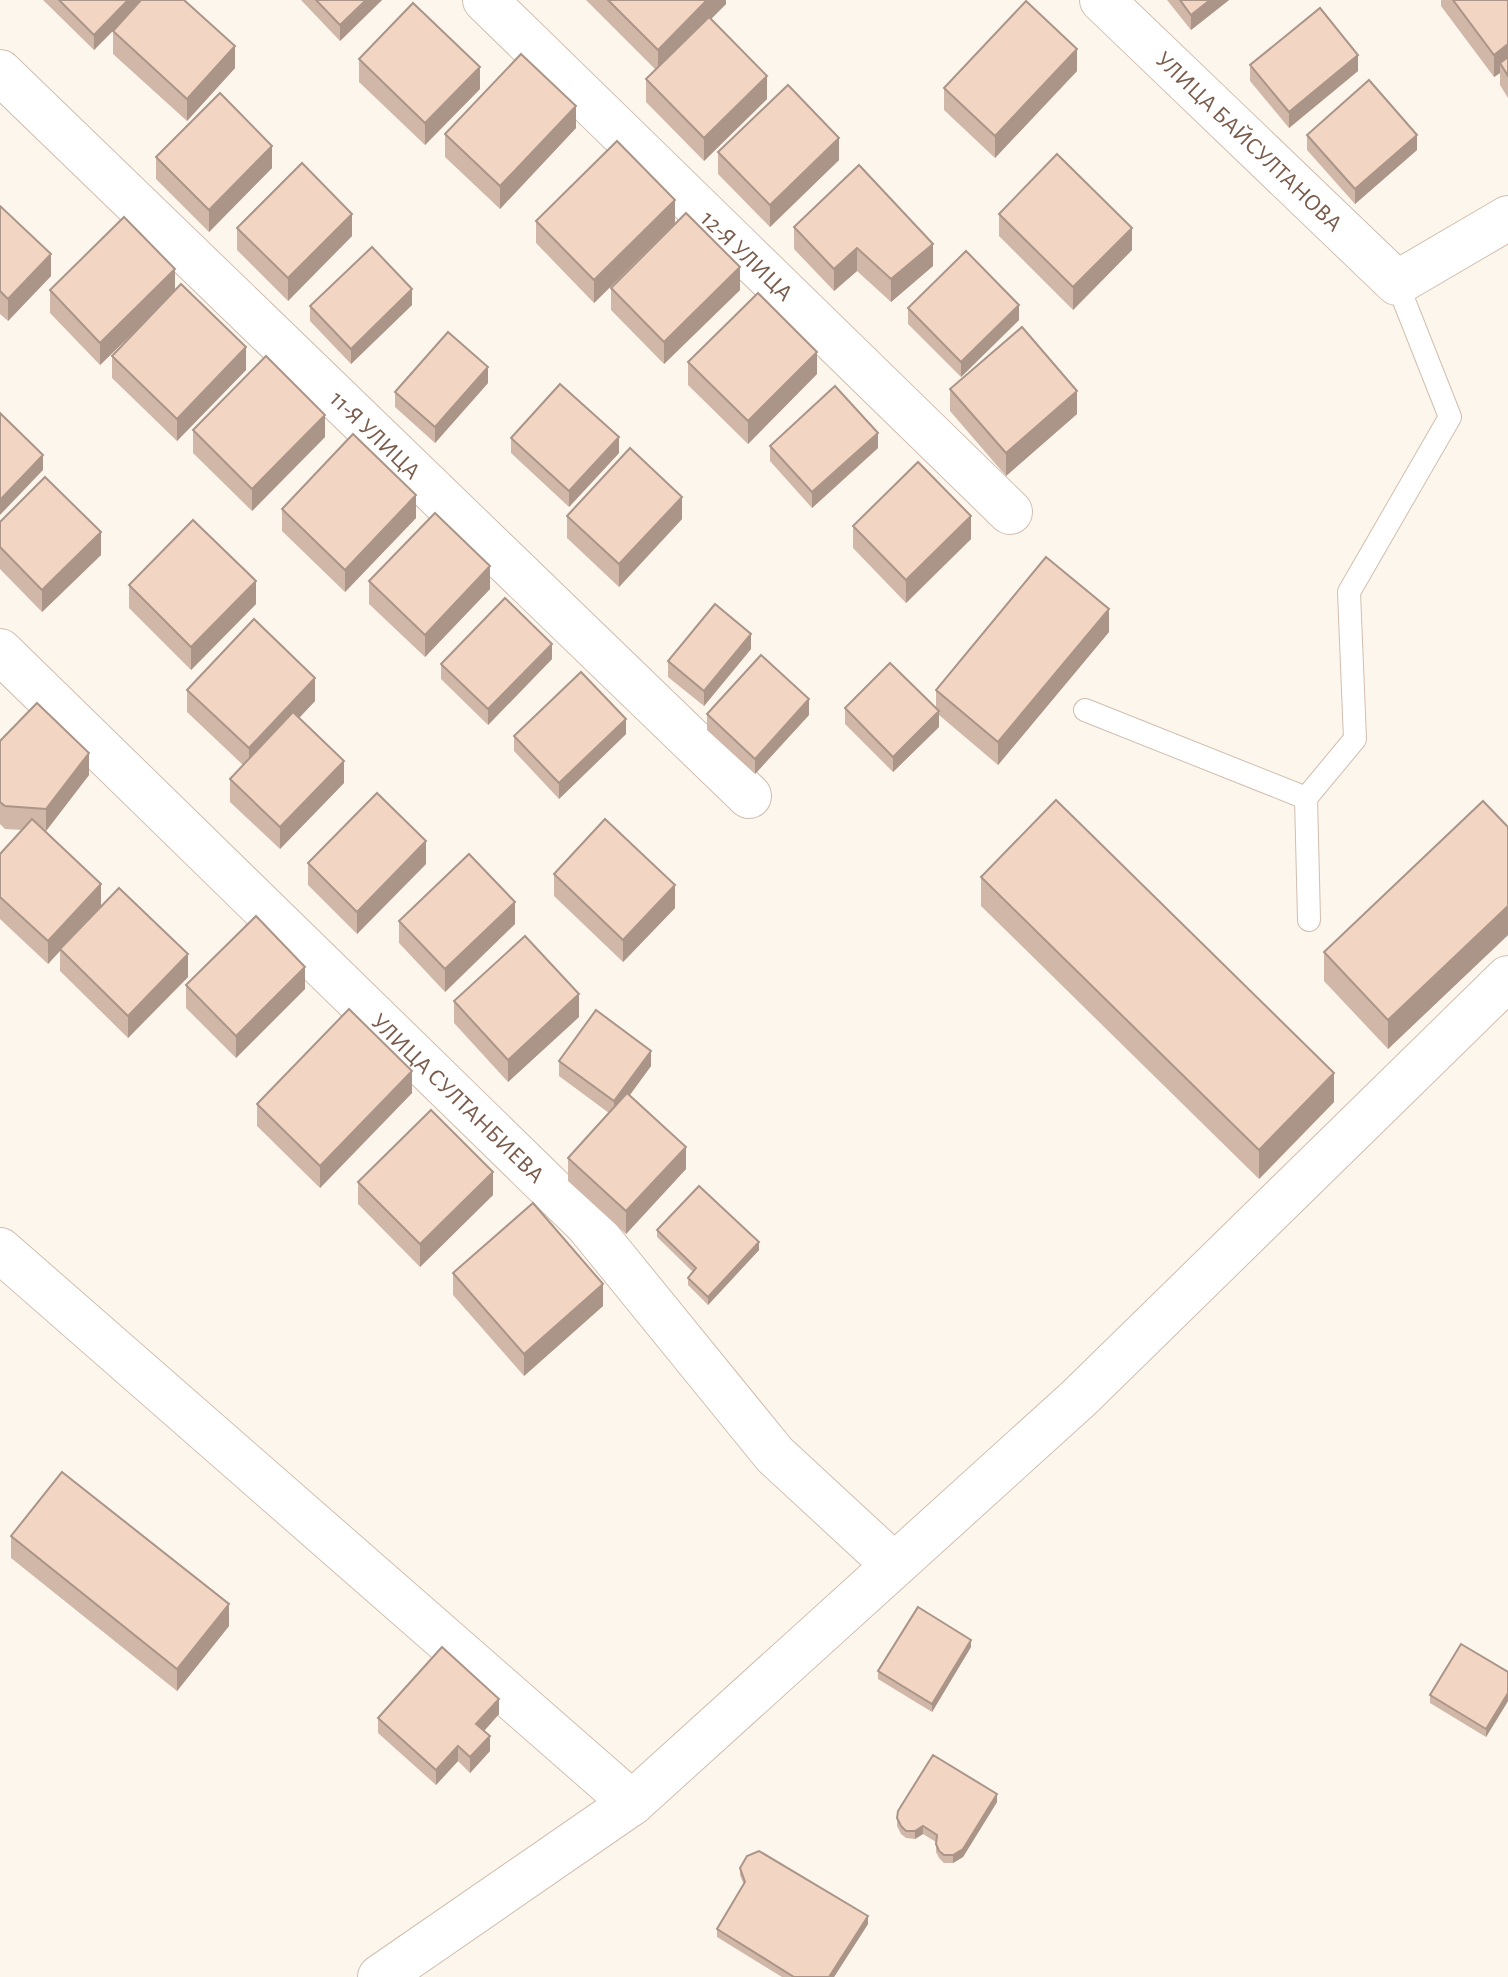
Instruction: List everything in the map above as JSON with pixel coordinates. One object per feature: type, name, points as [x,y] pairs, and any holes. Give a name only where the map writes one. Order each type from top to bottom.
[{"type":"street","name":"12-Я УЛИЦА","points":[[485,0],[1010,512]]},
{"type":"street","name":"УЛИЦА БАЙСУЛТАНОВА","points":[[1102,0],[1397,283]]},
{"type":"street","name":"11-Я УЛИЦА","points":[[0,72],[749,796]]},
{"type":"street","points":[[1397,283],[1508,218]]},
{"type":"street","name":"УЛИЦА СУЛТАНБИЕВА","points":[[0,651],[587,1224],[775,1455],[894,1565]]},
{"type":"street","points":[[380,1977],[632,1803],[1079,1398],[1508,978]]},
{"type":"street","points":[[0,1250],[632,1803]]},
{"type":"lane","points":[[1309,920],[1306,798],[1355,739],[1349,592],[1450,417],[1397,283]]},
{"type":"lane","points":[[1085,710],[1306,798]]},
{"type":"building","points":[[59,0],[128,0],[94,35]]},
{"type":"building","points":[[141,0],[184,0],[235,46],[187,99],[113,31]]},
{"type":"building","points":[[316,0],[366,0],[340,25]]},
{"type":"building","points":[[608,0],[707,0],[658,50]]},
{"type":"building","points":[[1180,0],[1210,0],[1191,15]]},
{"type":"building","points":[[1453,0],[1508,0],[1508,44],[1494,55]]},
{"type":"building","points":[[1026,1],[1077,49],[995,136],[944,88]]},
{"type":"building","points":[[413,3],[480,67],[425,123],[359,59]]},
{"type":"building","points":[[1320,8],[1358,55],[1289,112],[1250,65]]},
{"type":"building","points":[[709,17],[767,76],[704,138],[646,79]]},
{"type":"building","points":[[521,54],[576,106],[500,186],[445,134]]},
{"type":"building","points":[[1508,57],[1508,76],[1500,63]]},
{"type":"building","points":[[1369,80],[1417,135],[1355,189],[1307,135]]},
{"type":"building","points":[[788,85],[839,138],[770,205],[718,152]]},
{"type":"building","points":[[220,93],[272,146],[209,210],[156,157]]},
{"type":"building","points":[[617,141],[675,200],[594,280],[536,221]]},
{"type":"building","points":[[1057,154],[1132,228],[1073,287],[999,214]]},
{"type":"building","points":[[302,163],[352,214],[288,278],[237,228]]},
{"type":"building","points":[[859,165],[933,244],[891,279],[857,248],[834,269],[794,227]]},
{"type":"building","points":[[0,206],[51,254],[8,299],[0,291]]},
{"type":"building","points":[[686,213],[740,267],[664,342],[611,288]]},
{"type":"building","points":[[124,217],[175,269],[100,343],[50,290]]},
{"type":"building","points":[[372,247],[412,289],[351,349],[310,306]]},
{"type":"building","points":[[966,251],[1019,305],[961,362],[908,308]]},
{"type":"building","points":[[181,284],[246,347],[177,419],[112,356]]},
{"type":"building","points":[[758,293],[817,352],[748,421],[688,362]]},
{"type":"building","points":[[1022,327],[1077,391],[1006,453],[950,389]]},
{"type":"building","points":[[448,332],[488,367],[435,427],[395,392]]},
{"type":"building","points":[[266,356],[325,415],[252,489],[193,430]]},
{"type":"building","points":[[560,384],[619,437],[569,491],[511,438]]},
{"type":"building","points":[[835,386],[878,433],[812,492],[770,446]]},
{"type":"building","points":[[0,413],[43,455],[0,500]]},
{"type":"building","points":[[353,434],[416,495],[345,570],[282,509]]},
{"type":"building","points":[[630,448],[682,497],[619,564],[567,516]]},
{"type":"building","points":[[918,462],[971,516],[906,580],[853,526]]},
{"type":"building","points":[[45,477],[101,532],[42,590],[0,547],[0,522]]},
{"type":"building","points":[[435,513],[490,566],[425,635],[369,581]]},
{"type":"building","points":[[193,520],[256,581],[191,647],[129,585]]},
{"type":"building","points":[[1046,557],[1109,609],[998,742],[936,690]]},
{"type":"building","points":[[505,598],[552,644],[488,709],[441,664]]},
{"type":"building","points":[[715,604],[751,634],[704,691],[668,661]]},
{"type":"building","points":[[254,619],[315,678],[249,748],[187,690]]},
{"type":"building","points":[[761,655],[809,699],[755,759],[707,714]]},
{"type":"building","points":[[890,663],[939,711],[893,757],[845,708]]},
{"type":"building","points":[[581,672],[626,719],[559,783],[514,736]]},
{"type":"building","points":[[37,703],[89,753],[46,809],[5,806],[0,802],[0,741]]},
{"type":"building","points":[[293,712],[344,761],[280,827],[230,779]]},
{"type":"building","points":[[377,793],[426,841],[357,912],[308,863]]},
{"type":"building","points":[[1056,800],[1334,1073],[1259,1150],[981,877]]},
{"type":"building","points":[[1483,801],[1508,827],[1508,906],[1388,1020],[1324,952]]},
{"type":"building","points":[[32,819],[101,884],[48,941],[0,897],[0,854]]},
{"type":"building","points":[[605,819],[675,885],[623,940],[554,874]]},
{"type":"building","points":[[469,854],[515,902],[445,969],[399,921]]},
{"type":"building","points":[[119,888],[188,954],[128,1016],[60,949]]},
{"type":"building","points":[[256,916],[305,967],[236,1036],[186,985]]},
{"type":"building","points":[[525,936],[579,994],[508,1060],[454,1001]]},
{"type":"building","points":[[349,1009],[412,1071],[320,1166],[257,1104]]},
{"type":"building","points":[[596,1010],[651,1051],[614,1101],[559,1061]]},
{"type":"building","points":[[627,1093],[686,1147],[626,1211],[568,1158]]},
{"type":"building","points":[[431,1110],[493,1172],[420,1244],[358,1182]]},
{"type":"building","points":[[699,1186],[759,1242],[708,1297],[688,1278],[696,1268],[657,1230]]},
{"type":"building","points":[[533,1203],[603,1284],[524,1354],[453,1273]]},
{"type":"building","points":[[62,1472],[229,1604],[177,1669],[11,1536]]},
{"type":"building","points":[[918,1607],[971,1640],[932,1704],[878,1671]]},
{"type":"building","points":[[1461,1644],[1508,1672],[1508,1693],[1486,1729],[1430,1695]]},
{"type":"building","points":[[442,1647],[499,1699],[476,1724],[490,1736],[470,1757],[458,1746],[436,1770],[378,1718]]},
{"type":"building","points":[[933,1755],[997,1794],[963,1849],[953,1855],[944,1855],[939,1851],[937,1835],[923,1826],[915,1831],[906,1831],[897,1818],[898,1811]]},
{"type":"building","points":[[759,1851],[868,1916],[829,1977],[794,1977],[717,1929],[745,1882],[740,1868],[747,1856]]}]
